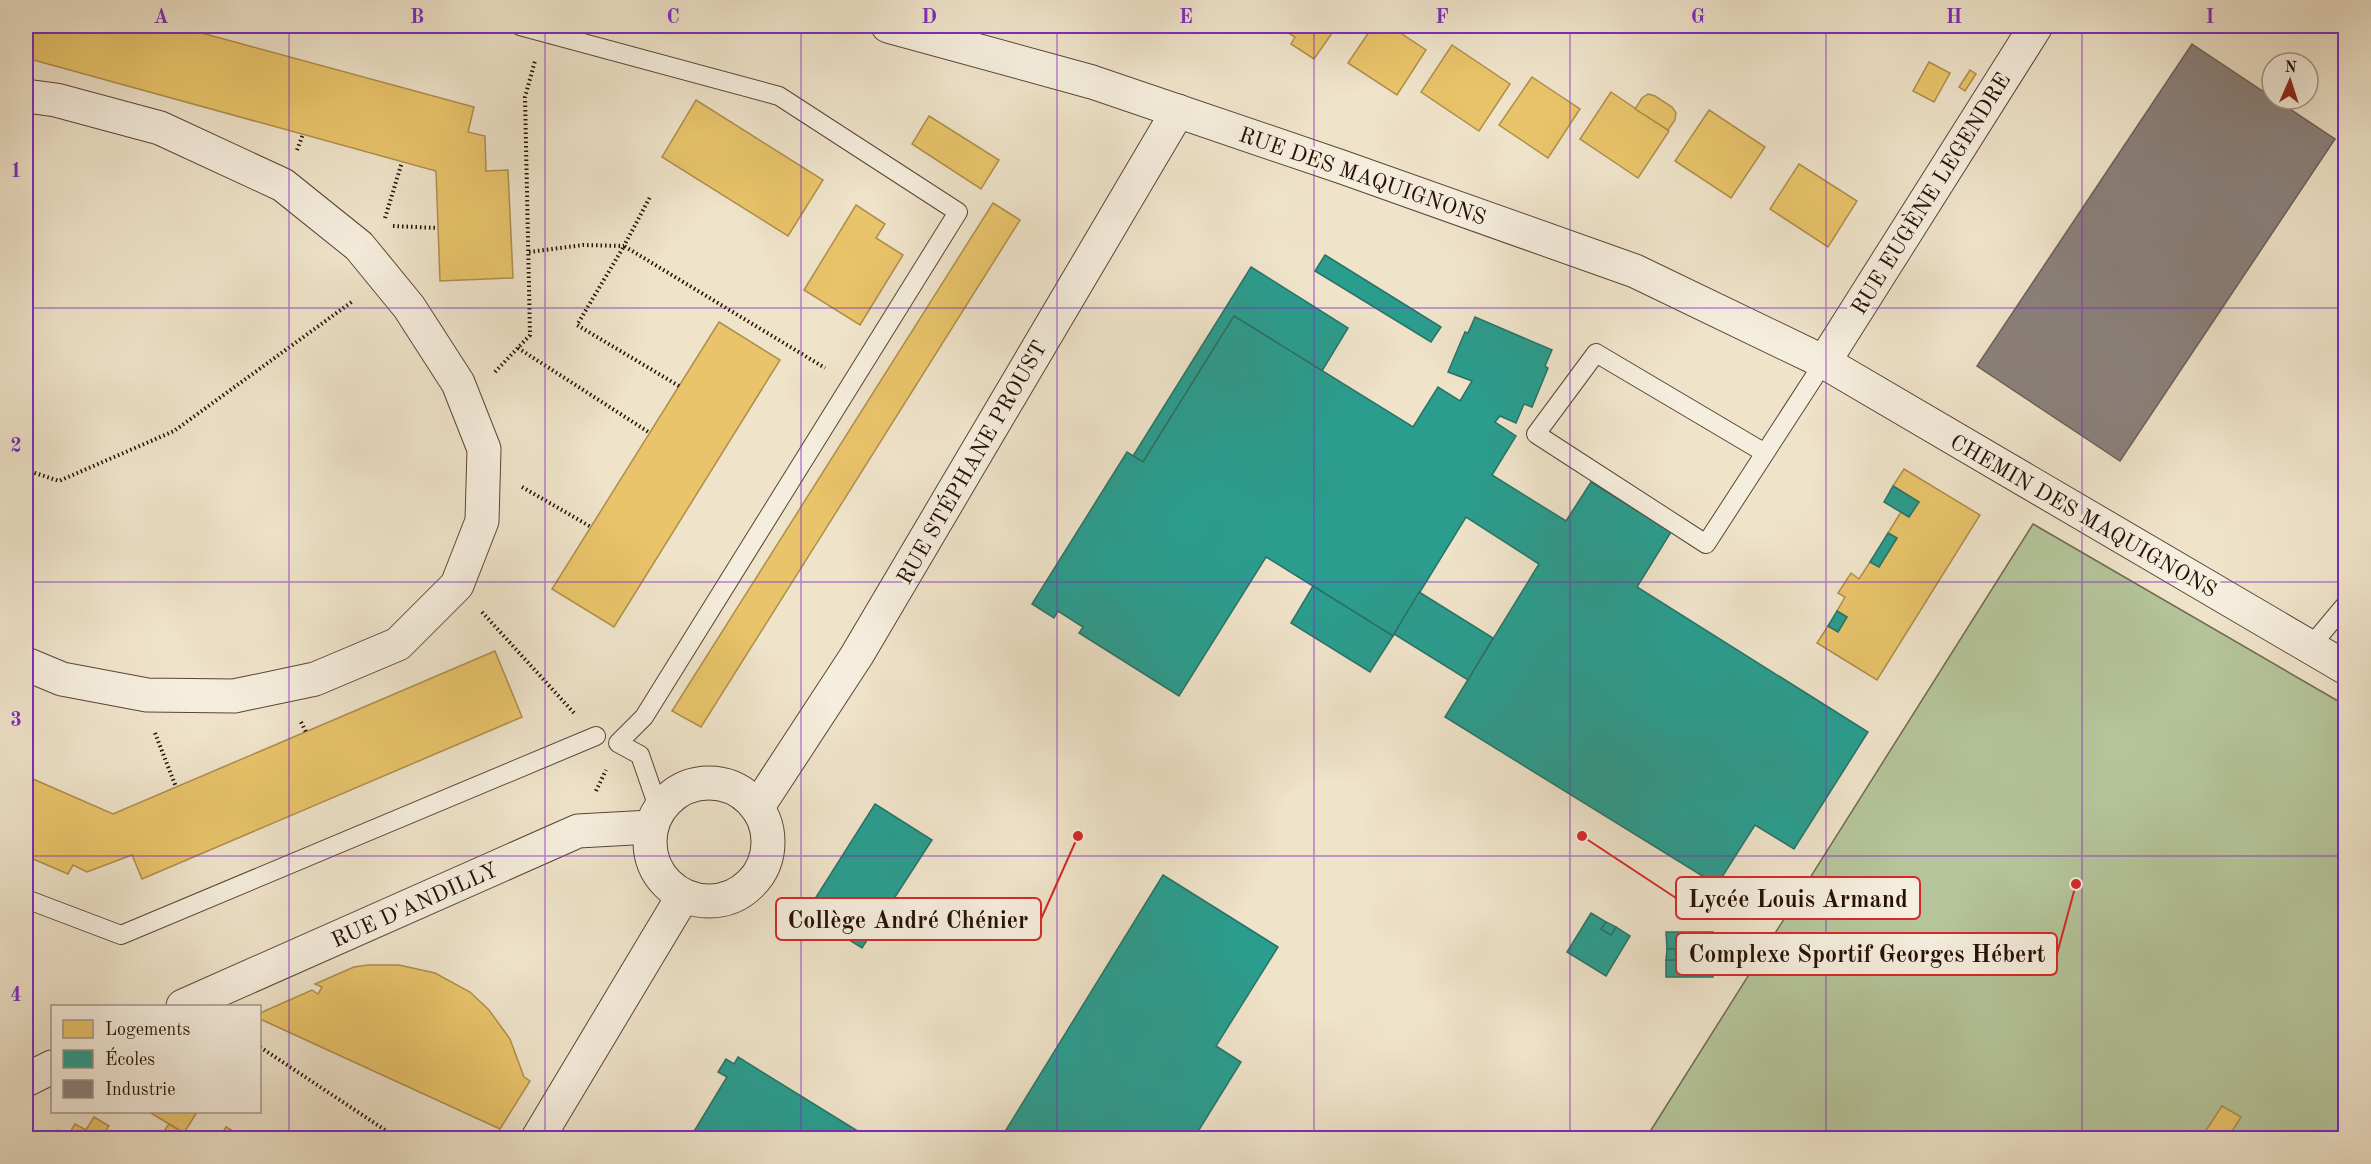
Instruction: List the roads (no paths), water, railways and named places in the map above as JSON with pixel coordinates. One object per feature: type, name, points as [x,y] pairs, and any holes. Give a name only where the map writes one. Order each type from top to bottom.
[{"type":"street","name":"RUE DES MAQUIGNONS","points":[[888,26],[1092,82],[1635,271],[1824,362]]},
{"type":"street","name":"RUE EUGÈNE LEGENDRE","points":[[1824,362],[2036,26]]},
{"type":"street","points":[[26,96],[56,100],[160,128],[283,185],[359,246],[409,307],[458,383],[484,449],[482,521],[457,585],[398,644],[315,679],[234,696],[147,695],[62,679],[26,664]]},
{"type":"street","name":"RUE STÉPHANE PROUST","points":[[758,808],[857,656],[1178,111]]},
{"type":"street","name":"CHEMIN DES MAQUIGNONS","points":[[1824,362],[2346,668]]},
{"type":"street","points":[[708,783],[727,786],[744,794],[758,808],[766,826],[768,845],[764,864],[754,881],[739,893],[721,900],[702,901],[683,896],[666,885],[654,868],[649,848],[655,819],[672,796],[689,786],[708,783]]},
{"type":"street","name":"RUE D'ANDILLY","points":[[185,1005],[578,831],[655,819]]},
{"type":"street","points":[[538,1138],[683,896]]},
{"type":"street","points":[[26,1080],[51,1068]]},
{"type":"lane","points":[[520,26],[779,96],[958,212],[644,717],[618,743],[640,754],[655,819]]},
{"type":"lane","points":[[1765,453],[1596,352],[1536,434],[1706,544],[1765,453],[1824,362]]},
{"type":"lane","points":[[2310,647],[2346,604]]},
{"type":"lane","points":[[26,899],[121,935],[596,736]]},
{"type":"place","name":"Collège André Chénier","points":[[1078,836]]},
{"type":"place","name":"Lycée Louis Armand","points":[[1582,836]]},
{"type":"place","name":"Complexe Sportif Georges Hébert","points":[[2076,884]]}]
